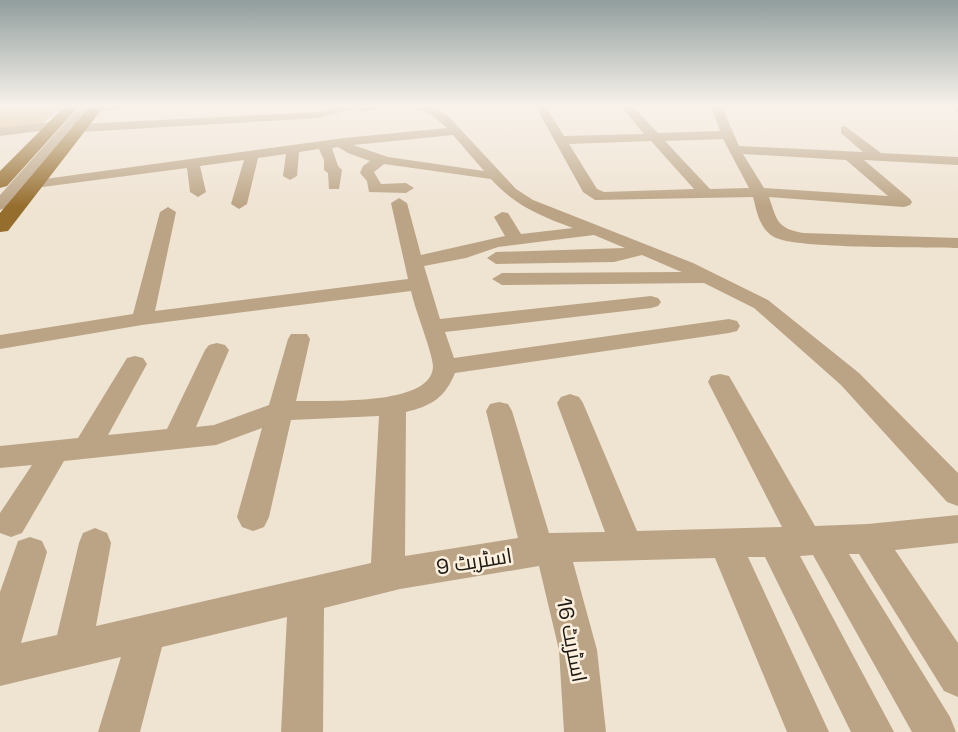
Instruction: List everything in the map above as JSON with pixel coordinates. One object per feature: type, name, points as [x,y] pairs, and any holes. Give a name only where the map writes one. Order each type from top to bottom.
[{"type":"main road","points":[[3,176],[38,139]]},
{"type":"main road","points":[[0,226],[68,139]]},
{"type":"street","points":[[0,205],[62,139]]},
{"type":"street","points":[[35,184],[371,139]]},
{"type":"street","points":[[463,139],[511,192],[543,212],[596,230],[706,277],[761,304],[850,379],[958,493]]},
{"type":"street","points":[[586,139],[560,140],[594,195],[610,198],[759,192],[904,202],[850,156]]},
{"type":"street","points":[[656,139],[706,194]]},
{"type":"street","points":[[730,139],[759,192],[770,225],[781,234],[803,238],[958,243]]},
{"type":"street","points":[[856,139],[877,157]]},
{"type":"street","points":[[0,457],[216,435],[281,411],[393,405],[419,400],[437,387],[445,367],[416,273],[409,184],[382,159],[347,148],[341,142]]},
{"type":"street","points":[[324,145],[342,191],[495,174]]},
{"type":"street","points":[[290,176],[299,148]]},
{"type":"street","points":[[734,150],[958,161]]},
{"type":"street","points":[[239,204],[252,155]]},
{"type":"street","points":[[374,189],[374,180],[367,173],[368,169],[382,159]]},
{"type":"street","points":[[193,163],[198,192]]},
{"type":"street","points":[[142,319],[168,212]]},
{"type":"street","points":[[502,217],[516,239]]},
{"type":"street","points":[[0,342],[416,273],[490,252],[516,239],[596,230]]},
{"type":"street","points":[[490,252],[614,256],[641,250]]},
{"type":"street","points":[[490,252],[514,316]]},
{"type":"street","points":[[502,279],[706,277]]},
{"type":"street","points":[[432,327],[651,302]]},
{"type":"street","points":[[445,367],[729,326]]},
{"type":"street","points":[[253,517],[299,339]]},
{"type":"street","points":[[177,438],[217,350]]},
{"type":"street","points":[[87,448],[135,364]]},
{"type":"street","points":[[720,382],[801,541],[873,732]]},
{"type":"street","points":[[570,404],[627,546]]},
{"type":"street","points":[[388,576],[393,405]]},
{"type":"street","name":"اسٹریٹ 16","points":[[499,411],[579,650],[585,732]]},
{"type":"street","points":[[11,523],[56,451]]},
{"type":"street","name":"اسٹریٹ 9","points":[[0,667],[146,635],[388,576],[545,549],[868,539],[958,529]]},
{"type":"street","points":[[868,539],[958,677]]},
{"type":"street","points":[[801,541],[935,732]]},
{"type":"street","points":[[72,651],[95,543]]},
{"type":"street","points":[[725,543],[808,732]]},
{"type":"street","points":[[0,650],[30,552]]},
{"type":"street","points":[[302,732],[306,596]]},
{"type":"street","points":[[119,732],[146,635]]}]
